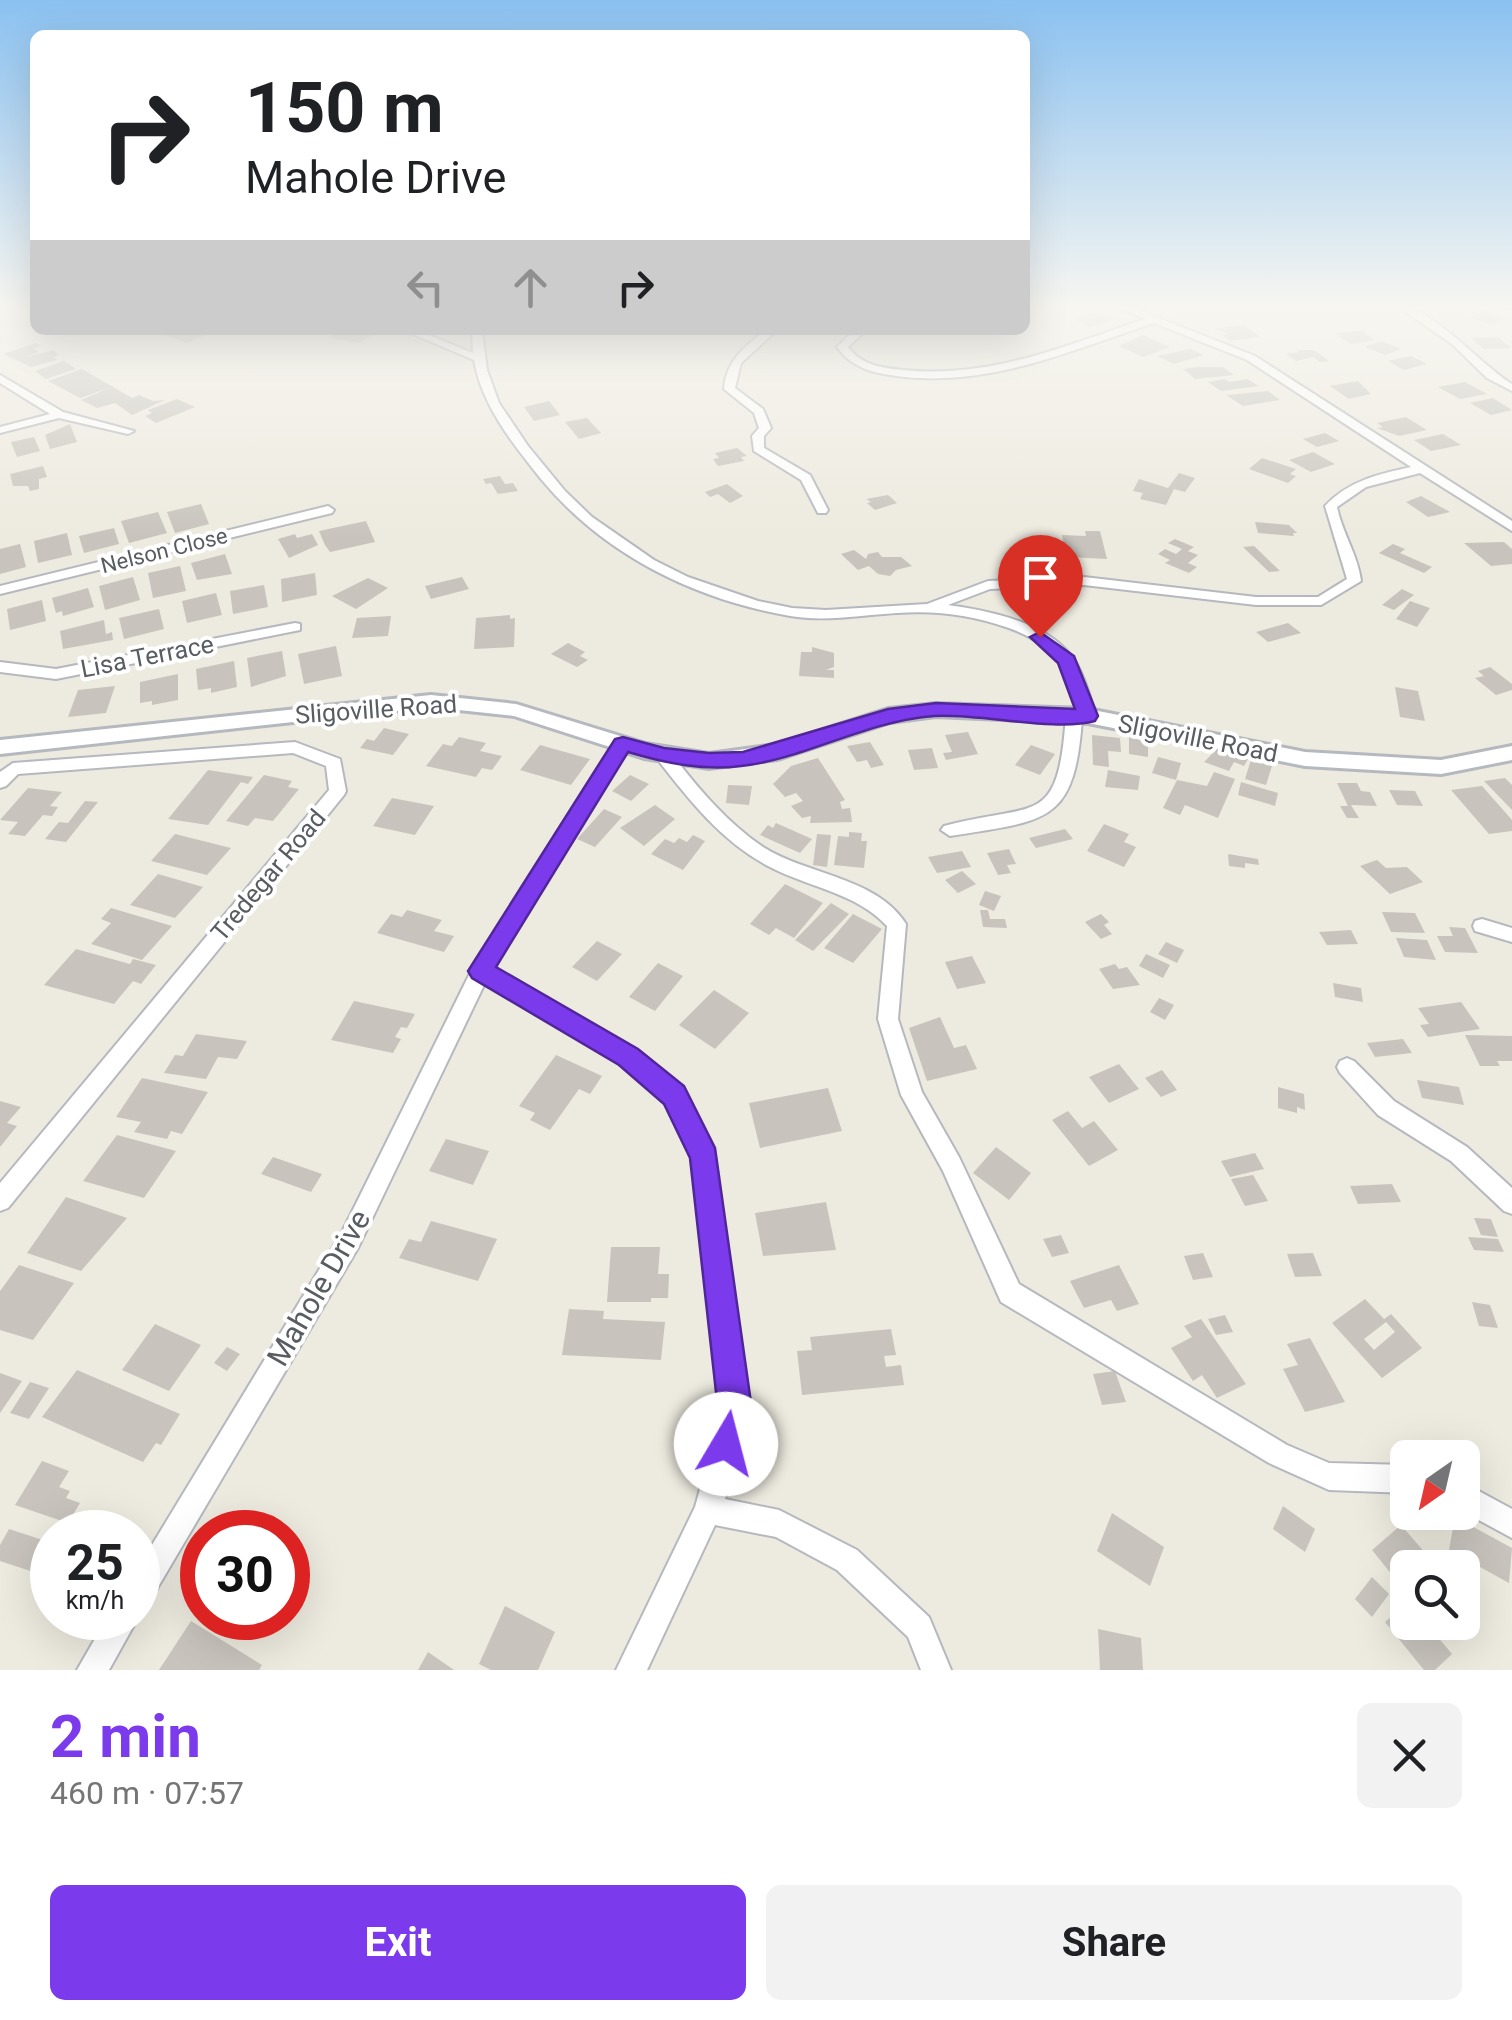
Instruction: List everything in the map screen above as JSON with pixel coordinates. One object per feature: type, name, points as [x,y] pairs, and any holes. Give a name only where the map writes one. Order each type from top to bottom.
[{"type":"street","points":[[6,382],[60,415],[128,431]]},
{"type":"street","points":[[482,382],[495,409],[558,496],[658,571],[733,599],[795,613],[929,608],[1010,622],[1040,637],[1067,660],[1081,716],[1059,794],[1035,812],[950,830]]},
{"type":"street","points":[[729,382],[729,389],[759,411],[765,428],[758,436],[758,449],[806,478],[822,510]]},
{"type":"street","points":[[1287,382],[1512,527]]},
{"type":"street","points":[[0,430],[60,415]]},
{"type":"street","points":[[929,608],[988,585],[1084,581],[1256,601],[1320,601],[1354,581],[1354,563],[1333,527],[1331,506],[1348,489],[1374,478],[1420,469]]},
{"type":"street","name":"Nelson Close","points":[[0,590],[328,510]]},
{"type":"street","name":"Lisa Terrace","points":[[0,667],[56,674],[294,628]]},
{"type":"street","name":"Sligoville Road","points":[[0,746],[32,746],[431,701],[516,710],[664,756],[709,760],[744,759],[888,716],[936,710],[1081,716],[1305,760],[1441,766],[1512,753]]},
{"type":"street","name":"Mahole Drive","points":[[160,1557],[350,1240],[481,971],[623,744]]},
{"type":"street","points":[[0,782],[32,746]]},
{"type":"street","name":"Tredegar Road","points":[[0,1200],[338,791],[334,763],[295,747],[13,768]]},
{"type":"street","points":[[664,756],[711,817],[772,860],[882,906],[897,924],[888,1019],[912,1094],[950,1164],[1010,1293],[1278,1454],[1329,1476],[1390,1478]]},
{"type":"street","points":[[1482,926],[1512,935]]},
{"type":"street","points":[[481,971],[628,1057],[674,1095],[704,1158],[735,1410],[708,1510],[631,1670]]},
{"type":"street","points":[[1346,1067],[1386,1108],[1459,1154],[1512,1202]]},
{"type":"street","points":[[1480,1506],[1512,1524]]},
{"type":"street","points":[[708,1510],[780,1524],[847,1560],[920,1626],[936,1670]]},
{"type":"street","points":[[92,1670],[110,1640]]},
{"type":"building","points":[[50,382],[104,382],[132,398],[139,395],[153,401],[165,400],[132,415],[115,403],[97,408],[81,400],[109,388],[80,398]]},
{"type":"building","points":[[1208,382],[1252,382],[1259,386],[1221,391]]},
{"type":"building","points":[[1359,382],[1371,394],[1349,399],[1330,386]]},
{"type":"building","points":[[1465,382],[1487,394],[1460,399],[1438,387]]},
{"type":"building","points":[[1268,391],[1280,400],[1243,406],[1226,395]]},
{"type":"building","points":[[1493,398],[1512,410],[1491,415],[1470,403]]},
{"type":"building","points":[[177,399],[195,407],[156,423],[145,416],[152,413],[148,410]]},
{"type":"building","points":[[549,401],[560,415],[534,421],[524,407]]},
{"type":"building","points":[[1406,417],[1427,430],[1399,436],[1377,428],[1383,427],[1377,423]]},
{"type":"building","points":[[587,418],[601,433],[579,439],[565,422]]},
{"type":"building","points":[[70,424],[77,442],[50,449],[45,435]]},
{"type":"building","points":[[1325,433],[1339,441],[1317,447],[1303,439]]},
{"type":"building","points":[[1443,434],[1461,445],[1431,451],[1414,440]]},
{"type":"building","points":[[34,437],[40,451],[17,457],[11,442]]},
{"type":"building","points":[[737,448],[747,456],[741,457],[744,461],[718,466],[713,459],[719,458],[715,453]]},
{"type":"building","points":[[1313,452],[1335,464],[1311,472],[1289,460]]},
{"type":"building","points":[[1262,458],[1296,469],[1290,474],[1296,476],[1288,483],[1249,469]]},
{"type":"building","points":[[43,466],[47,477],[39,479],[39,489],[30,491],[28,486],[13,486],[10,474]]},
{"type":"building","points":[[1179,473],[1195,478],[1185,492],[1174,489],[1166,505],[1140,499],[1143,493],[1133,491],[1139,479],[1168,488]]},
{"type":"building","points":[[500,476],[518,491],[498,494],[483,479]]},
{"type":"building","points":[[727,484],[743,496],[730,503],[718,494],[710,497],[705,492]]},
{"type":"building","points":[[888,495],[897,503],[875,510],[867,503],[871,502],[866,499]]},
{"type":"building","points":[[1421,496],[1450,512],[1428,517],[1406,502]]},
{"type":"building","points":[[201,504],[209,524],[175,533],[167,512]]},
{"type":"building","points":[[158,512],[167,533],[129,543],[121,521]]},
{"type":"building","points":[[366,521],[375,542],[330,552],[319,531]]},
{"type":"building","points":[[1255,522],[1289,525],[1297,533],[1258,533]]},
{"type":"building","points":[[114,528],[119,544],[84,553],[79,536]]},
{"type":"building","points":[[1085,531],[1100,531],[1107,559],[1066,557],[1062,535],[1086,536]]},
{"type":"building","points":[[67,533],[72,555],[38,563],[34,541]]},
{"type":"building","points":[[295,534],[297,538],[312,534],[318,545],[289,558],[278,539]]},
{"type":"building","points":[[1175,539],[1194,547],[1188,551],[1198,555],[1188,563],[1197,567],[1189,573],[1165,563],[1170,560],[1158,554],[1165,549],[1176,554],[1182,549],[1168,543]]},
{"type":"building","points":[[1504,542],[1512,549],[1512,564],[1491,566],[1464,543]]},
{"type":"building","points":[[20,544],[26,567],[0,574],[0,549]]},
{"type":"building","points":[[1393,544],[1405,549],[1400,553],[1432,567],[1424,573],[1379,553]]},
{"type":"building","points":[[1254,546],[1280,571],[1269,572],[1243,547]]},
{"type":"building","points":[[854,550],[866,559],[868,554],[878,552],[882,557],[901,557],[912,566],[890,576],[878,574],[869,566],[858,570],[841,554]]},
{"type":"building","points":[[225,554],[232,574],[197,580],[191,563]]},
{"type":"building","points":[[180,566],[186,591],[153,598],[148,573]]},
{"type":"building","points":[[315,573],[317,595],[282,602],[281,579]]},
{"type":"building","points":[[133,577],[140,600],[105,610],[99,586]]},
{"type":"building","points":[[462,577],[469,589],[431,599],[425,586]]},
{"type":"building","points":[[368,578],[388,588],[356,609],[332,596]]},
{"type":"building","points":[[264,585],[268,607],[233,614],[230,591]]},
{"type":"building","points":[[88,588],[94,607],[63,616],[62,611],[56,613],[52,598]]},
{"type":"building","points":[[1402,589],[1414,595],[1394,610],[1382,605]]},
{"type":"building","points":[[216,593],[222,615],[187,623],[182,601]]},
{"type":"building","points":[[42,600],[46,621],[10,630],[7,609]]},
{"type":"building","points":[[1410,601],[1430,608],[1417,627],[1396,619]]},
{"type":"building","points":[[159,609],[164,629],[124,639],[119,618]]},
{"type":"building","points":[[510,615],[510,619],[515,618],[514,647],[474,649],[476,618]]},
{"type":"building","points":[[391,616],[388,636],[352,638],[357,618]]},
{"type":"building","points":[[104,620],[106,634],[112,632],[113,640],[63,649],[60,631]]},
{"type":"building","points":[[1288,623],[1301,633],[1268,642],[1256,632]]},
{"type":"building","points":[[568,643],[585,652],[580,656],[588,660],[577,667],[551,654]]},
{"type":"building","points":[[336,646],[342,676],[304,684],[298,654]]},
{"type":"building","points":[[812,647],[834,653],[834,667],[826,670],[834,670],[834,678],[799,676],[801,652],[812,652]]},
{"type":"building","points":[[282,651],[286,676],[251,687],[247,658]]},
{"type":"building","points":[[234,661],[237,687],[211,693],[211,688],[198,690],[196,669]]},
{"type":"building","points":[[1490,667],[1512,684],[1512,690],[1496,695],[1475,678],[1484,676],[1478,671]]},
{"type":"building","points":[[178,674],[178,700],[140,703],[140,682]]},
{"type":"building","points":[[115,686],[106,713],[68,717],[78,690]]},
{"type":"building","points":[[1395,687],[1418,691],[1425,721],[1400,717]]},
{"type":"building","points":[[384,728],[409,734],[393,755],[360,748],[367,739],[374,741]]},
{"type":"building","points":[[968,732],[978,754],[946,760],[943,753],[952,752],[945,735]]},
{"type":"building","points":[[1092,735],[1120,738],[1121,752],[1108,751],[1109,767],[1093,765]]},
{"type":"building","points":[[459,737],[486,743],[480,751],[502,756],[492,770],[482,768],[476,777],[426,766],[443,744],[452,746]]},
{"type":"building","points":[[1129,737],[1148,740],[1148,757],[1129,754]]},
{"type":"building","points":[[870,742],[884,765],[871,768],[867,760],[857,762],[847,746]]},
{"type":"building","points":[[540,745],[590,759],[571,785],[520,770]]},
{"type":"building","points":[[1031,745],[1055,754],[1040,775],[1015,765]]},
{"type":"building","points":[[932,748],[938,768],[914,770],[908,750]]},
{"type":"building","points":[[1218,748],[1248,759],[1244,766],[1234,762],[1229,771],[1204,762]]},
{"type":"building","points":[[1158,757],[1181,763],[1176,780],[1152,773]]},
{"type":"building","points":[[818,758],[845,800],[840,802],[842,809],[850,808],[852,822],[810,823],[811,816],[802,818],[791,806],[803,801],[796,793],[785,797],[773,784],[791,766]]},
{"type":"building","points":[[1251,760],[1272,766],[1266,785],[1245,779]]},
{"type":"building","points":[[208,770],[253,777],[248,784],[241,782],[208,825],[168,819]]},
{"type":"building","points":[[1108,770],[1140,776],[1138,790],[1105,787]]},
{"type":"building","points":[[1214,772],[1235,779],[1218,818],[1185,805],[1180,815],[1163,808],[1177,780],[1207,786]]},
{"type":"building","points":[[264,775],[292,781],[288,787],[299,789],[273,821],[255,818],[248,826],[226,821]]},
{"type":"building","points":[[630,775],[649,784],[631,801],[612,791]]},
{"type":"building","points":[[1505,778],[1512,785],[1512,810],[1484,781]]},
{"type":"building","points":[[1241,782],[1278,793],[1275,806],[1238,795]]},
{"type":"building","points":[[1337,783],[1357,783],[1361,791],[1370,792],[1377,806],[1351,805],[1359,818],[1347,818],[1340,806],[1348,806]]},
{"type":"building","points":[[728,785],[752,786],[749,805],[726,803]]},
{"type":"building","points":[[1482,786],[1512,820],[1512,831],[1489,834],[1451,790]]},
{"type":"building","points":[[28,788],[62,792],[50,806],[58,807],[52,816],[43,815],[25,836],[8,834],[18,822],[0,820]]},
{"type":"building","points":[[1389,790],[1415,791],[1423,806],[1397,805]]},
{"type":"building","points":[[392,798],[434,806],[415,835],[373,826]]},
{"type":"building","points":[[85,801],[98,802],[66,842],[45,839],[59,822],[68,823]]},
{"type":"building","points":[[655,805],[675,819],[644,846],[620,828]]},
{"type":"building","points":[[604,809],[622,817],[595,847],[577,839]]},
{"type":"building","points":[[776,823],[812,839],[800,853],[760,835],[768,825],[773,828]]},
{"type":"building","points":[[1104,824],[1129,834],[1124,842],[1136,847],[1124,867],[1087,851]]},
{"type":"building","points":[[1065,829],[1073,839],[1036,848],[1029,838]]},
{"type":"building","points":[[849,832],[862,833],[861,841],[867,841],[864,868],[834,865],[838,836],[849,837]]},
{"type":"building","points":[[175,834],[231,848],[207,875],[151,861]]},
{"type":"building","points":[[817,834],[831,835],[827,867],[813,865]]},
{"type":"building","points":[[693,835],[705,841],[683,870],[651,854],[665,839],[687,842]]},
{"type":"building","points":[[1009,849],[1016,864],[1007,865],[1011,873],[998,875],[987,853]]},
{"type":"building","points":[[962,851],[971,867],[937,873],[928,857]]},
{"type":"building","points":[[1228,854],[1258,859],[1259,865],[1229,866]]},
{"type":"building","points":[[1377,860],[1386,868],[1407,867],[1423,882],[1390,894],[1360,866]]},
{"type":"building","points":[[962,871],[976,884],[958,893],[945,880]]},
{"type":"building","points":[[158,874],[203,887],[175,918],[130,905]]},
{"type":"building","points":[[785,884],[823,903],[794,938],[776,928],[769,935],[750,924]]},
{"type":"building","points":[[985,891],[1001,896],[994,911],[979,905]]},
{"type":"building","points":[[831,903],[849,914],[813,951],[795,940]]},
{"type":"building","points":[[111,908],[172,926],[142,960],[91,944],[111,923],[101,919]]},
{"type":"building","points":[[407,910],[442,920],[434,931],[454,936],[444,952],[377,933],[391,914],[402,917]]},
{"type":"building","points":[[980,910],[988,910],[990,919],[1005,919],[1007,928],[983,927]]},
{"type":"building","points":[[1382,912],[1415,913],[1425,933],[1391,932]]},
{"type":"building","points":[[853,914],[882,929],[853,963],[824,948]]},
{"type":"building","points":[[1101,914],[1109,922],[1104,925],[1112,934],[1101,939],[1085,922]]},
{"type":"building","points":[[1449,927],[1465,928],[1478,953],[1445,952],[1437,936],[1453,936]]},
{"type":"building","points":[[1351,930],[1358,944],[1327,945],[1319,932]]},
{"type":"building","points":[[1396,938],[1427,940],[1436,960],[1404,957]]},
{"type":"building","points":[[597,941],[622,954],[597,981],[572,967]]},
{"type":"building","points":[[1166,942],[1184,950],[1177,963],[1158,954]]},
{"type":"building","points":[[76,949],[130,964],[133,959],[156,965],[141,984],[133,981],[114,1004],[44,985]]},
{"type":"building","points":[[1146,954],[1170,965],[1163,978],[1139,966]]},
{"type":"building","points":[[972,956],[986,983],[957,989],[945,962]]},
{"type":"building","points":[[658,963],[683,976],[655,1011],[629,997]]},
{"type":"building","points":[[1115,964],[1119,969],[1127,967],[1140,985],[1113,989],[1099,969]]},
{"type":"building","points":[[1333,983],[1361,988],[1363,1002],[1335,997]]},
{"type":"building","points":[[714,990],[749,1013],[715,1049],[679,1025]]},
{"type":"building","points":[[1159,998],[1174,1005],[1165,1020],[1150,1012]]},
{"type":"building","points":[[354,1001],[415,1014],[407,1028],[401,1027],[395,1037],[401,1039],[393,1053],[331,1040]]},
{"type":"building","points":[[1461,1002],[1480,1029],[1428,1037],[1420,1025],[1429,1024],[1418,1008]]},
{"type":"building","points":[[940,1017],[954,1048],[966,1045],[977,1069],[927,1081],[909,1028]]},
{"type":"building","points":[[196,1034],[247,1041],[237,1059],[218,1057],[206,1079],[164,1073],[175,1055],[183,1056]]},
{"type":"building","points":[[1465,1035],[1512,1036],[1512,1061],[1497,1061],[1500,1066],[1480,1066]]},
{"type":"building","points":[[1403,1039],[1412,1053],[1375,1057],[1367,1043]]},
{"type":"building","points":[[556,1055],[602,1076],[590,1094],[579,1089],[550,1130],[530,1120],[535,1113],[519,1106]]},
{"type":"building","points":[[1119,1064],[1139,1089],[1109,1103],[1089,1077]]},
{"type":"building","points":[[1162,1070],[1177,1090],[1161,1097],[1145,1078]]},
{"type":"building","points":[[142,1078],[208,1092],[182,1134],[171,1131],[167,1139],[134,1132],[141,1122],[116,1117]]},
{"type":"building","points":[[1417,1080],[1459,1087],[1464,1105],[1422,1098]]},
{"type":"building","points":[[1278,1087],[1304,1094],[1305,1110],[1297,1107],[1297,1113],[1278,1108]]},
{"type":"building","points":[[828,1088],[842,1131],[760,1148],[749,1103]]},
{"type":"building","points":[[0,1101],[21,1107],[7,1123],[17,1126],[0,1147]]},
{"type":"building","points":[[1068,1111],[1082,1128],[1094,1121],[1118,1150],[1089,1166],[1052,1120]]},
{"type":"building","points":[[117,1135],[176,1151],[144,1198],[83,1181]]},
{"type":"building","points":[[446,1139],[489,1151],[473,1185],[429,1171]]},
{"type":"building","points":[[996,1147],[1031,1173],[1009,1200],[973,1173]]},
{"type":"building","points":[[1255,1153],[1264,1169],[1230,1177],[1221,1161]]},
{"type":"building","points":[[273,1157],[322,1174],[311,1192],[261,1174]]},
{"type":"building","points":[[1253,1175],[1268,1201],[1245,1206],[1231,1179]]},
{"type":"building","points":[[1392,1184],[1401,1202],[1358,1204],[1350,1186]]},
{"type":"building","points":[[66,1197],[127,1218],[81,1271],[27,1253]]},
{"type":"building","points":[[826,1202],[836,1250],[763,1256],[755,1213]]},
{"type":"building","points":[[1474,1218],[1491,1219],[1498,1237],[1481,1235]]},
{"type":"building","points":[[431,1221],[497,1239],[478,1281],[399,1258],[409,1239],[421,1242]]},
{"type":"building","points":[[1061,1235],[1069,1253],[1052,1257],[1043,1239]]},
{"type":"building","points":[[1468,1237],[1498,1239],[1504,1252],[1474,1250]]},
{"type":"building","points":[[611,1247],[660,1247],[658,1274],[669,1274],[668,1298],[607,1302]]},
{"type":"building","points":[[1203,1253],[1213,1277],[1193,1280],[1184,1256]]},
{"type":"building","points":[[1313,1253],[1322,1276],[1295,1277],[1287,1254]]},
{"type":"building","points":[[19,1265],[74,1283],[33,1340],[0,1330],[0,1291]]},
{"type":"building","points":[[1119,1265],[1139,1304],[1117,1311],[1111,1300],[1084,1308],[1070,1281]]},
{"type":"building","points":[[1365,1299],[1384,1319],[1391,1314],[1422,1348],[1382,1378],[1332,1323]],"holes":[[[1386,1322],[1395,1332],[1374,1350],[1364,1339]]]},
{"type":"building","points":[[1472,1302],[1490,1305],[1498,1328],[1479,1326]]},
{"type":"building","points":[[569,1309],[604,1311],[603,1319],[665,1322],[661,1360],[562,1355]]},
{"type":"building","points":[[1225,1315],[1233,1332],[1216,1335],[1208,1319]]},
{"type":"building","points":[[1201,1319],[1246,1384],[1217,1398],[1202,1375],[1193,1381],[1171,1348],[1192,1337],[1184,1326]]},
{"type":"building","points":[[155,1324],[201,1345],[169,1391],[122,1370]]},
{"type":"building","points":[[891,1329],[896,1355],[884,1356],[886,1367],[901,1365],[904,1385],[802,1395],[797,1351],[812,1350],[810,1337]]},
{"type":"building","points":[[1310,1338],[1345,1402],[1305,1412],[1283,1369],[1298,1365],[1287,1344]]},
{"type":"building","points":[[227,1347],[240,1354],[227,1371],[214,1363]]},
{"type":"building","points":[[77,1370],[180,1414],[161,1445],[156,1443],[143,1462],[42,1417]]},
{"type":"building","points":[[1115,1371],[1126,1402],[1102,1405],[1093,1374]]},
{"type":"building","points":[[0,1373],[22,1381],[0,1413]]},
{"type":"building","points":[[30,1382],[49,1388],[29,1419],[10,1413]]},
{"type":"building","points":[[42,1461],[69,1471],[59,1487],[70,1491],[66,1498],[80,1503],[76,1510],[30,1510],[15,1505]]},
{"type":"building","points":[[1283,1506],[1315,1529],[1305,1552],[1273,1529]]},
{"type":"building","points":[[1112,1513],[1164,1547],[1150,1586],[1097,1551]]},
{"type":"building","points":[[9,1529],[30,1536],[30,1571],[0,1561],[0,1545]]},
{"type":"building","points":[[1395,1530],[1405,1530],[1423,1550],[1390,1550],[1390,1572],[1372,1550]]},
{"type":"building","points":[[1453,1530],[1479,1530],[1512,1548],[1509,1583],[1480,1567],[1480,1550],[1449,1550]]},
{"type":"building","points":[[1372,1577],[1389,1594],[1372,1617],[1355,1599]]},
{"type":"building","points":[[505,1606],[555,1632],[538,1670],[491,1670],[479,1664]]},
{"type":"building","points":[[1098,1629],[1141,1638],[1143,1670],[1100,1670]]},
{"type":"building","points":[[180,1638],[222,1640],[262,1665],[259,1670],[159,1670]]},
{"type":"building","points":[[1400,1640],[1440,1640],[1452,1654],[1435,1670],[1424,1670]]},
{"type":"building","points":[[428,1652],[454,1670],[418,1670]]},
{"type":"route","points":[[726,1444],[735,1410],[704,1158],[674,1095],[628,1057],[481,971],[623,744],[664,756],[744,759],[778,752],[888,716],[936,710],[1088,716],[1067,660],[1040,637]]}]
